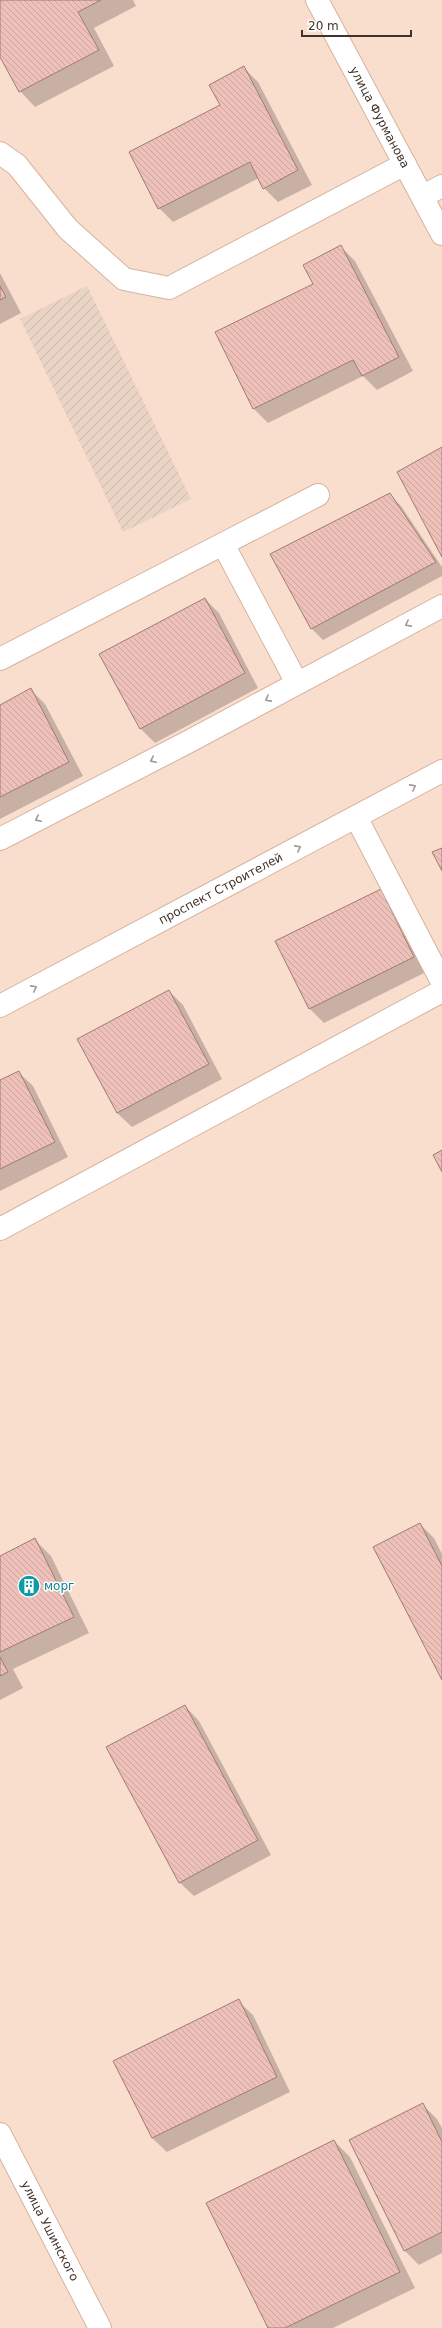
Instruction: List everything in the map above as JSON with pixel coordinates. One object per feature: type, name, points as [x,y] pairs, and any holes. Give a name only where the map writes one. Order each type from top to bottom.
[{"type":"street","name":"улица Фурманова","points":[[317,0],[442,234]]},
{"type":"street","points":[[0,154],[16,165],[68,229],[124,279],[169,288],[405,164]]},
{"type":"street","points":[[423,196],[442,186]]},
{"type":"street","points":[[0,659],[318,495]]},
{"type":"street","points":[[223,544],[297,683]]},
{"type":"street","points":[[0,839],[442,606]]},
{"type":"street","name":"проспект Строителей","points":[[0,1006],[442,771]]},
{"type":"street","points":[[356,817],[442,982]]},
{"type":"street","points":[[0,1229],[442,992]]},
{"type":"street","name":"улица Ушинского","points":[[0,2134],[100,2328]]},
{"type":"shaded area","points":[[87,286],[191,499],[123,532],[20,319]]},
{"type":"building","points":[[0,0],[101,0],[78,12],[99,50],[19,92],[0,57]]},
{"type":"building","points":[[244,66],[298,170],[263,189],[250,162],[158,209],[129,152],[220,105],[209,85]]},
{"type":"building","points":[[341,245],[399,357],[362,376],[353,360],[253,409],[215,332],[313,284],[303,265]]},
{"type":"building","points":[[0,286],[6,297],[0,300]]},
{"type":"building","points":[[442,447],[442,557],[397,472]]},
{"type":"building","points":[[390,493],[436,562],[311,629],[270,554]]},
{"type":"building","points":[[205,598],[245,673],[140,729],[99,654]]},
{"type":"building","points":[[31,688],[69,762],[0,797],[0,705]]},
{"type":"building","points":[[442,848],[442,871],[432,852]]},
{"type":"building","points":[[381,889],[414,957],[309,1009],[275,941]]},
{"type":"building","points":[[169,990],[209,1064],[117,1113],[77,1039]]},
{"type":"building","points":[[19,1071],[55,1142],[0,1169],[0,1080]]},
{"type":"building","points":[[442,1150],[442,1172],[433,1155]]},
{"type":"building","points":[[420,1523],[442,1566],[442,1680],[373,1547]]},
{"type":"building","name":"морг","points":[[35,1538],[74,1617],[0,1652],[0,1556]]},
{"type":"building","points":[[0,1657],[8,1672],[0,1676]]},
{"type":"building","points":[[185,1705],[258,1840],[179,1883],[106,1747]]},
{"type":"building","points":[[239,1999],[277,2077],[152,2138],[113,2061]]},
{"type":"building","points":[[423,2103],[442,2142],[442,2232],[404,2251],[349,2140]]},
{"type":"building","points":[[334,2140],[400,2272],[285,2328],[268,2328],[206,2203]]},
{"type":"place","name":"морг","points":[[29,1586]]}]
